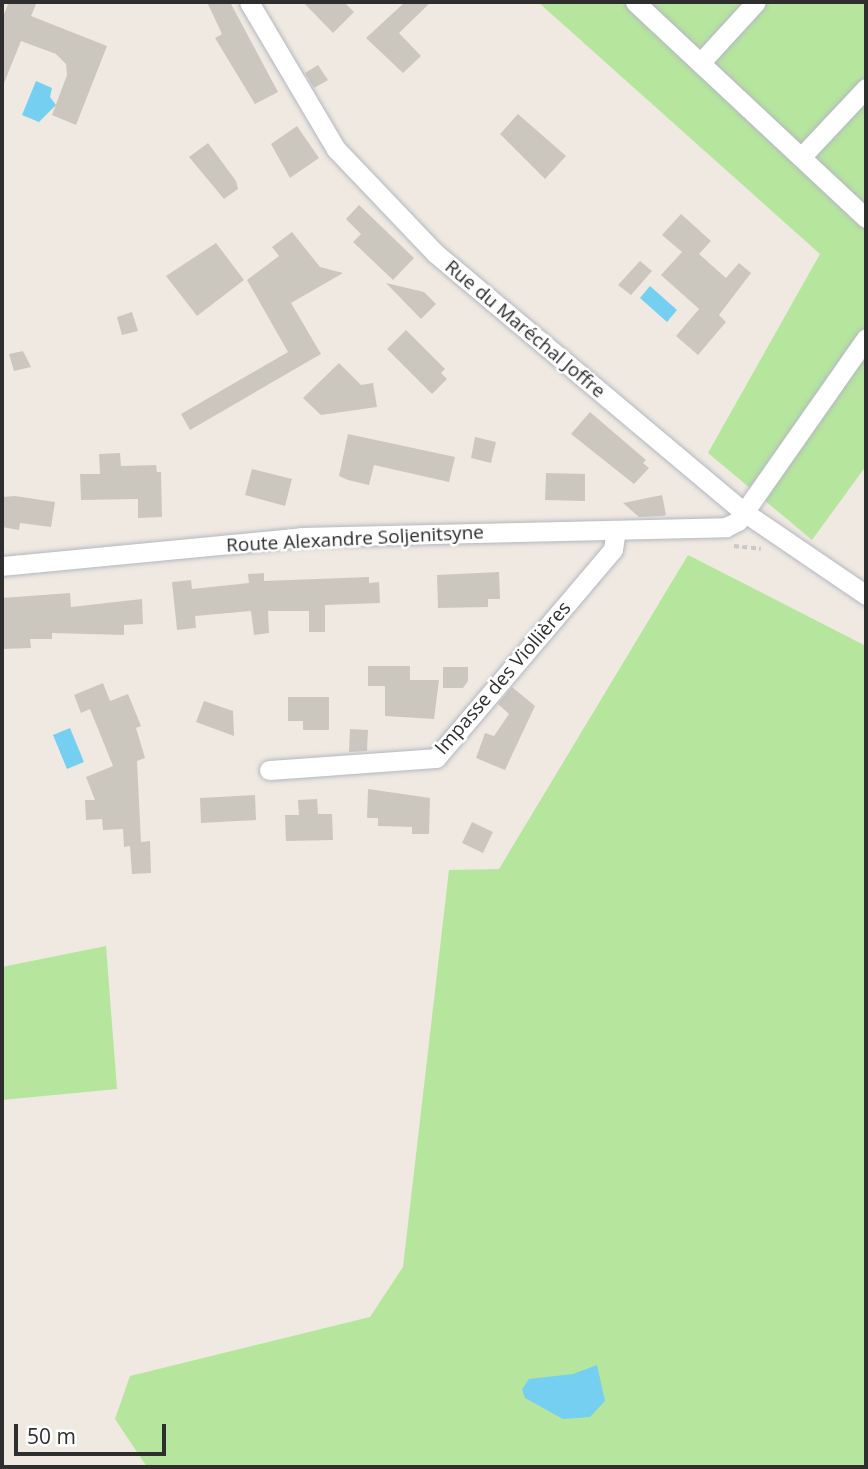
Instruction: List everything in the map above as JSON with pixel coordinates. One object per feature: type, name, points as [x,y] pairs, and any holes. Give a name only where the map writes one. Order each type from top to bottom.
[{"type":"street","name":"Rue du Maréchal Joffre","points":[[249,2],[313,116],[381,201],[435,253],[744,512],[866,595]]},
{"type":"street","points":[[636,2],[803,155],[866,218]]},
{"type":"street","points":[[701,62],[756,2]]},
{"type":"street","points":[[803,155],[866,88]]},
{"type":"street","points":[[744,512],[866,338]]},
{"type":"street","name":"Route Alexandre Soljenitsyne","points":[[2,566],[301,537],[411,532],[616,531],[726,527],[744,512]]},
{"type":"street","name":"Impasse des Viollières","points":[[269,770],[436,758],[613,549],[616,531]]},
{"type":"path","points":[[728,546],[766,549]]},
{"type":"green space","points":[[538,2],[866,2],[866,466],[812,540],[708,453],[820,254]]},
{"type":"green space","points":[[688,555],[866,646],[866,1467],[147,1467],[115,1419],[130,1376],[370,1317],[403,1267],[449,870],[499,869]]},
{"type":"green space","points":[[106,946],[117,1089],[2,1100],[2,967]]},
{"type":"water","points":[[36,81],[52,88],[50,97],[56,105],[39,122],[22,115]]},
{"type":"water","points":[[650,286],[677,310],[667,322],[640,298]]},
{"type":"water","points":[[70,728],[84,762],[67,769],[53,735]]},
{"type":"water","points":[[597,1365],[605,1401],[590,1417],[563,1419],[525,1398],[522,1389],[529,1379],[573,1374]]},
{"type":"building","points":[[9,2],[37,2],[31,16],[107,46],[76,125],[52,115],[67,75],[66,64],[56,54],[21,41],[2,88],[2,19]]},
{"type":"building","points":[[207,2],[230,2],[278,92],[255,104],[215,38],[222,34]]},
{"type":"building","points":[[303,2],[344,2],[354,12],[333,33]]},
{"type":"building","points":[[405,2],[431,2],[399,33],[421,56],[403,73],[366,38]]},
{"type":"building","points":[[318,65],[328,80],[314,88],[305,73]]},
{"type":"building","points":[[518,114],[566,156],[545,179],[500,134]]},
{"type":"building","points":[[297,126],[319,158],[290,178],[271,144]]},
{"type":"building","points":[[208,143],[236,181],[238,189],[224,199],[189,157]]},
{"type":"building","points":[[359,205],[414,258],[393,280],[353,242],[361,234],[346,219]]},
{"type":"building","points":[[681,214],[711,241],[699,254],[726,278],[739,263],[751,273],[719,315],[726,322],[698,355],[676,336],[699,309],[661,275],[682,252],[662,235]]},
{"type":"building","points":[[292,232],[320,267],[343,273],[291,303],[321,354],[190,430],[181,414],[288,352],[247,280],[279,256],[272,247]]},
{"type":"building","points":[[216,243],[244,280],[197,316],[166,276]]},
{"type":"building","points":[[640,261],[652,271],[631,295],[618,285]]},
{"type":"building","points":[[386,283],[424,292],[436,304],[421,319]]},
{"type":"building","points":[[132,312],[138,331],[122,335],[117,317]]},
{"type":"building","points":[[406,330],[445,369],[441,373],[447,379],[432,394],[387,349]]},
{"type":"building","points":[[23,351],[31,367],[14,371],[9,354]]},
{"type":"building","points":[[339,363],[361,385],[373,383],[377,407],[321,415],[303,398]]},
{"type":"building","points":[[590,412],[646,460],[643,463],[649,468],[634,484],[571,434]]},
{"type":"building","points":[[348,434],[455,457],[449,482],[374,465],[369,485],[339,476]]},
{"type":"building","points":[[475,437],[496,442],[491,463],[471,458]]},
{"type":"building","points":[[120,453],[121,466],[156,465],[157,472],[161,472],[162,517],[138,518],[138,499],[81,500],[80,474],[100,474],[99,454]]},
{"type":"building","points":[[252,469],[292,479],[285,506],[245,495]]},
{"type":"building","points":[[546,473],[585,474],[585,501],[545,500]]},
{"type":"building","points":[[662,495],[666,515],[663,516],[639,517],[623,503]]},
{"type":"building","points":[[15,496],[55,502],[51,527],[20,523],[19,530],[2,527],[2,497]]},
{"type":"building","points":[[499,572],[500,599],[488,599],[488,607],[438,608],[437,575]]},
{"type":"building","points":[[264,573],[264,581],[369,577],[369,583],[379,582],[380,603],[325,605],[325,632],[309,632],[309,611],[268,611],[269,633],[254,635],[251,611],[195,616],[196,628],[177,630],[172,582],[191,580],[192,589],[249,583],[248,574]]},
{"type":"building","points":[[70,593],[71,607],[142,599],[143,624],[124,625],[124,635],[52,633],[52,639],[30,639],[31,648],[2,649],[2,598]]},
{"type":"building","points":[[368,666],[410,666],[410,680],[439,680],[434,719],[385,716],[385,686],[368,686]]},
{"type":"building","points":[[443,667],[468,667],[468,681],[463,688],[443,688]]},
{"type":"building","points":[[103,683],[110,701],[128,694],[141,726],[136,728],[145,758],[137,761],[141,842],[150,841],[151,873],[132,874],[130,846],[124,847],[123,829],[103,830],[102,819],[86,820],[85,800],[95,800],[86,777],[113,766],[90,709],[81,713],[74,695]]},
{"type":"building","points":[[512,687],[535,706],[505,770],[476,758],[485,733],[494,736],[509,714],[498,704]]},
{"type":"building","points":[[288,697],[329,697],[329,730],[303,730],[303,721],[288,721]]},
{"type":"building","points":[[204,701],[233,711],[234,736],[196,722]]},
{"type":"building","points":[[350,729],[368,730],[367,751],[349,752]]},
{"type":"building","points":[[368,789],[430,798],[429,834],[412,834],[412,827],[378,826],[378,818],[367,818]]},
{"type":"building","points":[[255,795],[256,820],[201,823],[200,798]]},
{"type":"building","points":[[317,799],[318,814],[332,814],[333,840],[286,841],[285,815],[299,815],[298,800]]},
{"type":"building","points":[[472,822],[493,832],[483,853],[462,843]]}]
